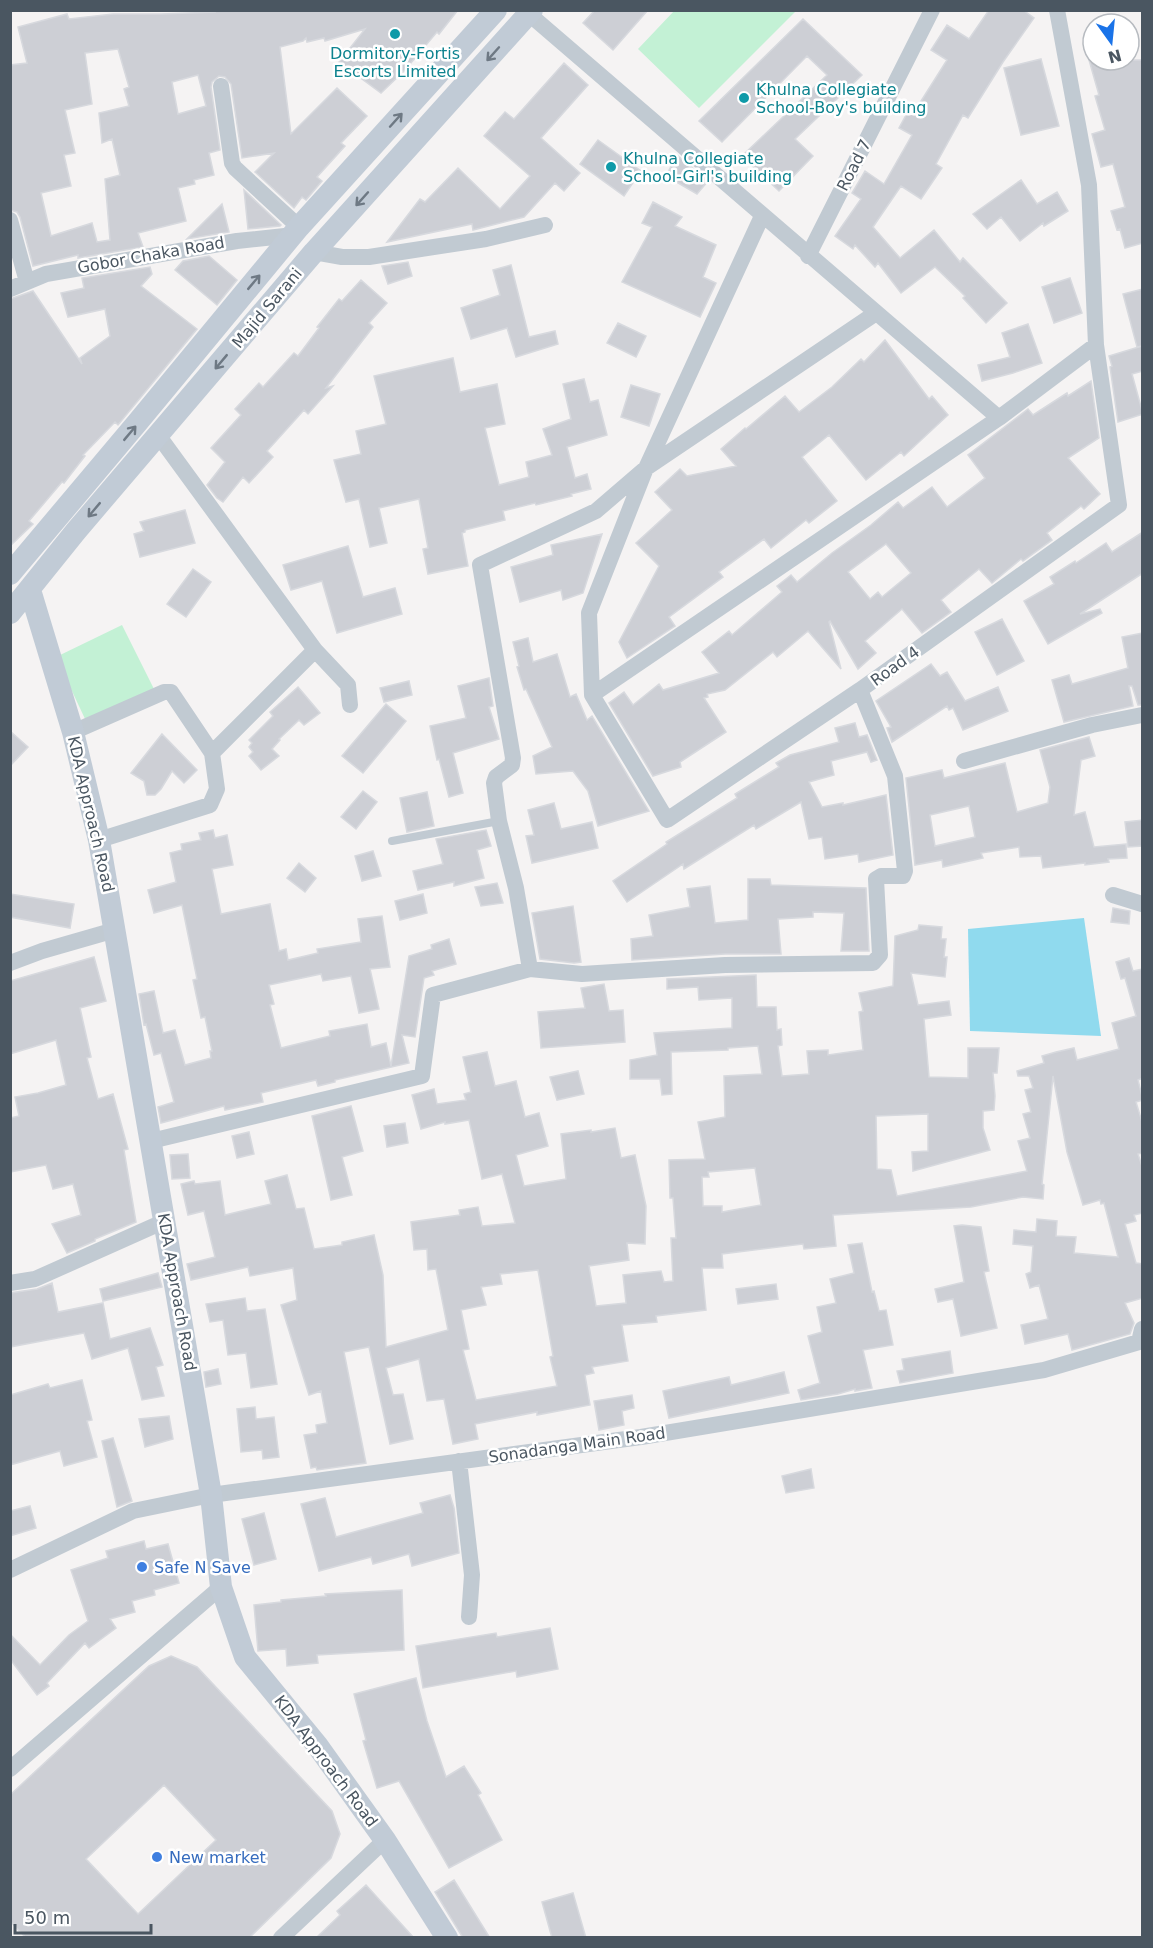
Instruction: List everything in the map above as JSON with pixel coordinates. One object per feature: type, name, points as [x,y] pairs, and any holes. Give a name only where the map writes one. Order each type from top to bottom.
[{"type":"main road","name":"Majid Sarani","points":[[10,574],[296,231],[496,10]]},
{"type":"main road","name":"Majid Sarani","points":[[10,613],[76,531],[314,252],[531,12]]},
{"type":"main road","name":"KDA Approach Road","points":[[30,590],[73,732],[99,840],[211,1495],[221,1587],[245,1658],[317,1745],[385,1840],[447,1938]]},
{"type":"street","name":"Road 7","points":[[808,256],[932,10]]},
{"type":"street","points":[[592,694],[999,418],[1096,345],[1089,185],[1057,10]]},
{"type":"street","points":[[531,12],[808,256],[999,418]]},
{"type":"street","points":[[221,86],[232,163],[296,231]]},
{"type":"street","points":[[592,694],[589,613],[646,468],[762,216]]},
{"type":"street","points":[[10,220],[27,282]]},
{"type":"street","points":[[314,252],[342,258],[369,257],[486,238],[545,225]]},
{"type":"street","name":"Gobor Chaka Road","points":[[10,289],[46,273],[296,231]]},
{"type":"street","points":[[530,969],[516,888],[499,821],[494,783],[496,777],[512,765],[513,758],[480,565],[596,511],[646,468],[876,313]]},
{"type":"street","name":"Road 4","points":[[592,694],[667,820],[860,690],[1119,505],[1096,345]]},
{"type":"street","points":[[158,435],[315,650],[348,685],[350,705]]},
{"type":"street","points":[[212,753],[315,650]]},
{"type":"street","points":[[151,1141],[422,1076],[433,995],[530,969],[582,974],[726,965],[866,964],[876,961],[880,955],[876,879],[881,876],[903,876],[905,871],[895,776],[860,690]]},
{"type":"street","points":[[73,732],[164,692],[171,692],[212,753],[217,789],[210,805],[99,840]]},
{"type":"street","points":[[964,761],[1092,725],[1143,715]]},
{"type":"street","points":[[1113,895],[1143,904]]},
{"type":"street","points":[[10,963],[42,951],[115,930]]},
{"type":"street","points":[[10,1283],[35,1279],[165,1221]]},
{"type":"street","name":"Sonadanga Main Road","points":[[10,1570],[133,1511],[211,1495],[641,1437],[1044,1370],[1139,1342],[1143,1329]]},
{"type":"street","points":[[459,1461],[471,1575],[470,1617]]},
{"type":"street","points":[[10,1769],[221,1587]]},
{"type":"street","points":[[282,1938],[385,1840]]},
{"type":"lane","points":[[392,841],[499,821]]},
{"type":"green space","points":[[674,11],[796,11],[699,108],[638,49]]},
{"type":"green space","points":[[122,625],[154,689],[86,721],[56,657]]},
{"type":"water","points":[[1084,918],[1101,1036],[970,1031],[968,929]]},
{"type":"building","points":[[214,10],[458,10],[439,34],[437,32],[405,70],[381,93],[339,62],[365,29],[325,41],[324,38],[307,42],[306,38],[303,41],[280,47],[291,134],[337,88],[367,116],[341,143],[345,146],[317,177],[322,181],[306,200],[302,197],[294,208],[255,172],[274,153],[242,158],[231,84],[225,77],[219,76],[212,82],[211,87],[220,150],[209,153],[214,175],[194,180],[195,184],[178,188],[186,221],[138,233],[143,247],[78,258],[78,255],[33,266],[20,217],[17,212],[10,210],[10,65],[27,63],[18,27],[67,14],[69,19],[113,14],[215,12]],"holes":[[[118,49],[129,87],[124,89],[129,106],[99,113],[102,143],[112,139],[120,175],[105,179],[110,240],[97,242],[92,223],[51,236],[41,193],[71,186],[64,155],[75,153],[65,110],[92,104],[85,53]],[[198,75],[206,106],[178,114],[172,82]]]},
{"type":"building","points":[[595,10],[648,10],[613,50],[583,23]]},
{"type":"building","points":[[989,10],[1023,10],[1034,18],[968,118],[963,115],[936,164],[942,168],[921,199],[901,186],[873,227],[900,258],[934,230],[960,262],[963,258],[1007,303],[986,323],[963,298],[965,296],[935,267],[901,293],[878,263],[875,267],[855,245],[853,249],[835,236],[861,199],[852,193],[865,171],[884,184],[912,135],[899,128],[911,106],[916,109],[947,60],[931,50],[947,25],[969,39]]},
{"type":"building","name":"Khulna Collegiate School-Boy's building","points":[[803,19],[862,75],[795,139],[813,156],[779,191],[742,156],[827,75],[807,56],[722,142],[699,121]]},
{"type":"building","points":[[1041,59],[1059,126],[1021,135],[1004,68]]},
{"type":"building","points":[[1141,60],[1143,60],[1143,243],[1125,248],[1120,229],[1117,230],[1111,211],[1125,207],[1113,164],[1101,167],[1092,134],[1105,130],[1095,96],[1099,95],[1092,72],[1141,72]]},
{"type":"building","points":[[564,63],[588,85],[541,138],[580,173],[564,191],[555,183],[524,217],[473,230],[472,224],[387,242],[420,199],[425,202],[458,168],[500,209],[530,176],[484,136],[505,112],[514,119]]},
{"type":"building","name":"Khulna Collegiate School-Girl's building","points":[[598,140],[641,171],[624,196],[580,164]]},
{"type":"building","points":[[677,155],[708,181],[697,194],[666,176]]},
{"type":"building","points":[[1021,180],[1037,204],[1057,192],[1068,211],[1044,226],[1043,223],[1020,241],[1001,217],[987,229],[973,214]]},
{"type":"building","points":[[244,190],[281,225],[248,229]]},
{"type":"building","points":[[653,202],[682,217],[675,226],[716,245],[703,277],[716,283],[700,317],[622,282],[652,227],[642,223]]},
{"type":"building","points":[[222,204],[229,232],[187,239]]},
{"type":"building","points":[[209,256],[237,280],[217,305],[175,270],[183,261]]},
{"type":"building","points":[[408,262],[412,276],[388,284],[382,266]]},
{"type":"building","points":[[511,265],[529,337],[555,331],[558,344],[516,357],[507,328],[471,339],[461,308],[500,295],[493,270]]},
{"type":"building","points":[[150,267],[152,274],[141,286],[197,329],[118,425],[115,422],[83,455],[85,456],[64,483],[62,482],[29,521],[33,524],[10,546],[10,299],[33,291],[82,364],[80,358],[110,336],[105,309],[68,317],[61,293],[84,288],[82,278]]},
{"type":"building","points":[[1070,278],[1082,313],[1054,323],[1042,287]]},
{"type":"building","points":[[361,280],[387,303],[369,323],[373,327],[326,388],[333,386],[308,414],[304,410],[267,451],[273,457],[249,483],[243,477],[223,502],[207,485],[225,462],[211,448],[241,415],[235,409],[259,383],[263,387],[294,353],[298,356],[339,299],[342,301]]},
{"type":"building","points":[[1143,289],[1143,371],[1132,374],[1143,414],[1118,422],[1109,356],[1142,346],[1137,347],[1123,294]]},
{"type":"building","points":[[618,323],[646,336],[636,357],[607,343]]},
{"type":"building","points":[[1028,324],[1042,363],[982,381],[978,365],[1010,357],[1002,333]]},
{"type":"building","points":[[885,340],[929,399],[932,396],[948,415],[904,456],[901,452],[866,480],[829,435],[802,457],[837,501],[809,523],[806,520],[771,548],[764,539],[719,572],[723,577],[669,617],[675,626],[627,658],[619,642],[659,566],[636,543],[672,510],[655,492],[680,469],[687,476],[736,466],[721,449],[745,428],[785,396],[799,412],[832,387],[861,359],[864,362]]},
{"type":"building","points":[[453,358],[460,392],[497,384],[505,424],[485,428],[499,485],[529,477],[526,462],[552,455],[543,429],[571,419],[563,384],[584,379],[590,402],[598,400],[607,435],[567,447],[575,478],[587,474],[591,489],[536,505],[535,503],[503,511],[505,520],[465,530],[462,533],[468,566],[428,574],[423,549],[428,548],[419,499],[379,508],[387,543],[370,547],[359,499],[346,502],[334,460],[361,454],[356,431],[386,424],[374,376]]},
{"type":"building","points":[[1091,381],[1099,438],[1068,458],[1100,494],[1084,509],[1081,506],[1047,533],[1052,540],[1023,561],[1021,559],[992,583],[979,569],[941,600],[951,612],[922,633],[902,609],[865,641],[876,653],[858,669],[830,621],[841,669],[808,631],[777,657],[773,652],[725,690],[707,694],[708,697],[704,698],[726,732],[680,762],[681,767],[653,776],[609,703],[624,692],[633,705],[659,684],[663,690],[719,673],[702,652],[729,631],[732,635],[782,592],[777,586],[791,575],[797,582],[898,502],[903,508],[932,487],[947,507],[985,478],[968,455],[1028,409],[1033,415],[1067,393],[1068,396]],"holes":[[[886,544],[911,573],[882,597],[878,592],[870,599],[848,572]]]},
{"type":"building","points":[[631,385],[660,394],[649,426],[621,417]]},
{"type":"building","points":[[185,510],[195,543],[140,557],[134,534],[144,531],[140,522]]},
{"type":"building","points":[[1143,532],[1143,573],[1080,614],[1100,609],[1102,613],[1048,644],[1024,601],[1054,584],[1050,577],[1106,543],[1112,552]]},
{"type":"building","points":[[602,534],[583,593],[563,600],[561,590],[520,602],[511,567],[553,555],[551,545]]},
{"type":"building","points":[[348,546],[363,597],[395,588],[402,614],[337,633],[322,581],[291,590],[283,565]]},
{"type":"building","points":[[193,569],[211,582],[186,617],[167,604]]},
{"type":"building","points":[[1002,619],[1024,661],[997,675],[975,632]]},
{"type":"building","points":[[1143,633],[1143,705],[1138,705],[1132,686],[1129,686],[1133,706],[1064,722],[1052,680],[1069,675],[1072,684],[1128,668],[1122,637]]},
{"type":"building","points":[[528,638],[533,662],[557,654],[570,697],[576,694],[587,720],[592,716],[649,811],[598,826],[588,791],[573,771],[536,774],[533,756],[552,747],[526,689],[524,690],[517,667],[519,666],[513,642]]},
{"type":"building","points":[[931,664],[940,676],[947,672],[965,701],[998,687],[1008,711],[963,730],[953,708],[949,710],[947,706],[892,742],[887,728],[891,727],[876,701]]},
{"type":"building","points":[[489,678],[493,706],[489,707],[499,739],[453,753],[463,793],[449,797],[439,759],[437,760],[430,726],[466,718],[458,686]]},
{"type":"building","points":[[409,681],[412,695],[384,702],[380,688]]},
{"type":"building","points":[[298,687],[320,713],[304,725],[299,720],[279,739],[272,749],[279,756],[261,770],[249,756],[253,752],[249,747],[252,743],[249,740],[273,716],[270,712]]},
{"type":"building","points":[[386,704],[406,721],[363,773],[342,756]]},
{"type":"building","points":[[855,723],[859,737],[867,735],[877,760],[871,762],[867,752],[831,761],[834,775],[809,782],[822,807],[843,803],[843,805],[886,795],[893,855],[859,862],[858,854],[825,859],[822,837],[809,839],[801,802],[756,829],[754,825],[684,869],[683,864],[627,902],[613,881],[667,844],[666,842],[737,798],[735,794],[779,767],[776,763],[790,755],[839,742],[835,728]]},
{"type":"building","points":[[10,731],[28,747],[10,766]]},
{"type":"building","points":[[162,734],[197,770],[184,783],[172,771],[155,795],[147,795],[144,781],[131,773]]},
{"type":"building","points":[[1089,737],[1095,756],[1081,760],[1074,815],[1085,812],[1094,847],[1126,844],[1127,858],[1108,859],[1109,862],[1085,865],[1085,863],[1043,868],[1041,856],[1020,857],[1019,847],[981,853],[983,858],[943,867],[942,860],[915,865],[906,778],[942,770],[944,778],[1005,763],[1017,812],[1048,803],[1050,787],[1040,750]],"holes":[[[969,806],[975,837],[935,846],[930,815]]]},
{"type":"building","points":[[363,791],[377,802],[356,829],[341,817]]},
{"type":"building","points":[[427,792],[434,826],[407,832],[400,798]]},
{"type":"building","points":[[554,803],[561,829],[592,822],[598,848],[532,863],[526,836],[534,835],[528,810]]},
{"type":"building","points":[[1143,820],[1143,846],[1128,847],[1125,822]]},
{"type":"building","points":[[213,830],[215,838],[227,835],[233,865],[212,869],[221,914],[270,904],[279,951],[286,949],[288,960],[318,953],[317,949],[361,942],[358,919],[382,916],[390,967],[370,969],[379,1009],[359,1013],[351,976],[323,981],[321,974],[269,985],[274,1004],[270,1005],[281,1048],[330,1036],[329,1031],[367,1024],[371,1047],[386,1043],[391,1066],[409,956],[432,949],[431,945],[449,939],[456,964],[432,971],[434,975],[424,978],[415,1037],[402,1035],[409,1063],[318,1086],[316,1080],[261,1093],[263,1102],[225,1110],[224,1106],[161,1123],[158,1107],[174,1102],[161,1053],[154,1055],[146,1024],[144,1025],[139,994],[154,991],[163,1033],[175,1030],[185,1065],[211,1058],[210,1051],[212,1051],[205,1017],[201,1018],[193,980],[197,979],[182,905],[154,913],[148,890],[176,882],[170,853],[182,850],[181,844],[201,840],[199,833]]},
{"type":"building","points":[[486,830],[491,846],[477,850],[484,878],[454,886],[454,882],[418,890],[413,871],[443,864],[436,839]]},
{"type":"building","points":[[373,851],[381,876],[362,881],[355,856]]},
{"type":"building","points":[[299,863],[316,878],[305,892],[287,878]]},
{"type":"building","points":[[748,879],[770,879],[771,885],[866,888],[869,951],[841,951],[844,913],[813,912],[813,917],[778,919],[781,954],[725,954],[632,960],[631,939],[653,936],[649,915],[690,907],[687,889],[710,886],[715,923],[748,920]]},
{"type":"building","points":[[497,883],[503,903],[481,906],[475,887]]},
{"type":"building","points":[[10,894],[74,904],[70,928],[10,917]]},
{"type":"building","points":[[423,894],[427,913],[400,920],[395,901]]},
{"type":"building","points":[[573,906],[581,962],[540,959],[532,913]]},
{"type":"building","points":[[1113,908],[1130,911],[1129,924],[1111,922]]},
{"type":"building","points":[[919,925],[942,927],[941,939],[946,939],[945,977],[911,973],[918,1005],[949,1001],[951,1015],[924,1019],[929,1077],[968,1078],[968,1048],[999,1048],[997,1073],[993,1073],[994,1110],[983,1111],[983,1128],[990,1150],[913,1171],[912,1152],[928,1151],[928,1114],[876,1116],[877,1169],[891,1170],[897,1196],[1027,1171],[1018,1141],[1030,1138],[1023,1114],[1031,1112],[1025,1090],[1033,1088],[1029,1076],[1018,1076],[1017,1071],[1044,1063],[1042,1056],[1074,1048],[1077,1060],[1119,1049],[1112,1023],[1136,1016],[1125,978],[1121,979],[1116,962],[1129,958],[1133,971],[1143,969],[1143,1078],[1138,1080],[1143,1100],[1136,1102],[1143,1125],[1143,1153],[1138,1154],[1143,1169],[1143,1213],[1134,1215],[1136,1221],[1125,1224],[1136,1263],[1143,1264],[1143,1298],[1125,1303],[1134,1323],[1130,1334],[1072,1350],[1068,1334],[1025,1344],[1021,1325],[1048,1319],[1039,1285],[1030,1288],[1026,1274],[1031,1272],[1033,1246],[1013,1244],[1014,1230],[1036,1232],[1037,1219],[1057,1221],[1056,1236],[1076,1237],[1074,1253],[1118,1257],[1104,1203],[1101,1204],[1100,1200],[1083,1205],[1067,1152],[1053,1076],[1042,1184],[1044,1185],[1043,1199],[1023,1197],[971,1207],[833,1215],[836,1246],[804,1249],[803,1244],[722,1254],[723,1268],[702,1268],[706,1310],[656,1316],[657,1322],[622,1325],[628,1361],[592,1367],[594,1373],[585,1375],[590,1405],[475,1424],[478,1439],[453,1444],[444,1399],[427,1401],[419,1359],[386,1368],[393,1395],[403,1394],[413,1439],[390,1444],[369,1347],[344,1352],[366,1463],[317,1470],[316,1467],[311,1468],[304,1435],[317,1433],[316,1425],[327,1423],[321,1391],[309,1395],[281,1305],[297,1300],[293,1268],[250,1276],[248,1267],[191,1280],[187,1264],[215,1257],[204,1211],[188,1215],[181,1184],[194,1181],[195,1184],[220,1181],[225,1215],[271,1204],[265,1181],[287,1175],[296,1209],[304,1208],[314,1249],[342,1245],[342,1242],[374,1235],[383,1275],[386,1347],[448,1330],[436,1269],[428,1270],[427,1249],[414,1250],[411,1222],[460,1215],[459,1210],[478,1207],[482,1226],[515,1223],[502,1174],[482,1179],[469,1120],[445,1124],[445,1122],[421,1129],[412,1095],[434,1089],[437,1104],[466,1100],[464,1094],[471,1092],[463,1057],[487,1052],[495,1086],[516,1081],[525,1117],[539,1113],[548,1146],[516,1155],[524,1186],[566,1179],[561,1134],[615,1128],[621,1158],[635,1155],[646,1206],[645,1244],[627,1243],[629,1260],[589,1266],[596,1306],[626,1303],[623,1275],[661,1271],[664,1282],[673,1281],[671,1238],[676,1238],[673,1198],[670,1198],[669,1160],[705,1159],[698,1122],[725,1117],[724,1076],[762,1074],[758,1046],[728,1048],[728,1050],[671,1052],[672,1094],[662,1095],[660,1079],[630,1079],[630,1060],[657,1055],[654,1033],[732,1028],[732,998],[699,1000],[698,987],[667,989],[667,979],[756,975],[757,1007],[776,1007],[777,1030],[781,1029],[782,1045],[778,1046],[782,1076],[809,1074],[807,1051],[828,1050],[828,1055],[863,1050],[859,1012],[863,1011],[859,993],[893,986],[895,936],[918,930]],"holes":[[[755,1168],[761,1205],[722,1212],[722,1206],[703,1206],[702,1177],[709,1177],[708,1172]],[[538,1270],[553,1356],[550,1357],[557,1386],[476,1400],[463,1350],[469,1349],[461,1310],[486,1305],[481,1287],[502,1284],[500,1274]]]},
{"type":"building","points":[[94,957],[106,1001],[80,1008],[91,1057],[87,1058],[98,1099],[113,1094],[128,1149],[124,1150],[136,1222],[67,1253],[52,1224],[81,1215],[73,1184],[53,1189],[46,1165],[10,1172],[10,1118],[19,1116],[15,1097],[66,1085],[56,1040],[10,1054],[10,981]]},
{"type":"building","points":[[604,984],[609,1011],[623,1010],[625,1042],[541,1048],[538,1012],[585,1008],[581,988]]},
{"type":"building","points":[[578,1071],[584,1094],[557,1100],[550,1077]]},
{"type":"building","points":[[351,1106],[363,1151],[342,1157],[352,1195],[331,1200],[312,1116]]},
{"type":"building","points":[[405,1123],[408,1143],[387,1147],[384,1126]]},
{"type":"building","points":[[249,1132],[254,1154],[237,1158],[232,1136]]},
{"type":"building","points":[[188,1154],[190,1178],[172,1179],[170,1155]]},
{"type":"building","points":[[954,1226],[981,1227],[989,1271],[984,1272],[997,1328],[961,1336],[953,1299],[938,1302],[935,1289],[964,1282]]},
{"type":"building","points":[[862,1243],[872,1292],[874,1291],[879,1311],[886,1310],[893,1345],[863,1350],[872,1388],[855,1391],[855,1389],[801,1400],[798,1390],[820,1383],[808,1336],[822,1332],[817,1307],[836,1303],[830,1279],[854,1273],[848,1245]]},
{"type":"building","points":[[158,1273],[162,1287],[103,1301],[100,1289]]},
{"type":"building","points":[[52,1283],[58,1312],[103,1303],[110,1339],[150,1328],[163,1365],[156,1367],[164,1396],[142,1400],[128,1348],[92,1359],[84,1333],[10,1347],[10,1293],[37,1289]]},
{"type":"building","points":[[776,1284],[778,1299],[738,1304],[736,1289]]},
{"type":"building","points":[[245,1298],[247,1311],[265,1309],[277,1384],[251,1388],[246,1353],[228,1355],[223,1320],[210,1322],[206,1304]]},
{"type":"building","points":[[950,1351],[953,1373],[900,1383],[897,1371],[904,1370],[902,1359]]},
{"type":"building","points":[[218,1369],[221,1384],[206,1387],[204,1372]]},
{"type":"building","points":[[784,1372],[789,1393],[669,1418],[663,1391],[729,1377],[731,1385]]},
{"type":"building","points":[[82,1380],[92,1420],[87,1421],[97,1457],[64,1466],[60,1451],[10,1465],[10,1395],[48,1384],[50,1388]]},
{"type":"building","points":[[632,1395],[634,1408],[622,1411],[624,1425],[599,1430],[594,1401]]},
{"type":"building","points":[[255,1407],[256,1419],[274,1417],[279,1457],[263,1459],[262,1450],[241,1452],[237,1409]]},
{"type":"building","points":[[169,1416],[173,1439],[145,1447],[139,1419]]},
{"type":"building","points":[[113,1438],[132,1501],[117,1507],[102,1441]]},
{"type":"building","points":[[811,1469],[814,1488],[786,1493],[782,1476]]},
{"type":"building","points":[[450,1495],[454,1508],[459,1553],[412,1566],[409,1554],[373,1564],[371,1557],[319,1571],[301,1504],[325,1498],[336,1537],[423,1513],[420,1503]]},
{"type":"building","points":[[30,1506],[36,1528],[10,1536],[10,1511]]},
{"type":"building","points":[[264,1513],[276,1559],[254,1565],[242,1519]]},
{"type":"building","points":[[144,1541],[146,1549],[168,1544],[179,1583],[154,1590],[155,1595],[132,1601],[135,1612],[110,1619],[116,1628],[89,1648],[85,1643],[47,1683],[49,1686],[37,1695],[10,1659],[10,1634],[40,1665],[69,1635],[88,1621],[71,1570],[108,1558],[106,1551]]},
{"type":"building","points":[[402,1590],[404,1650],[317,1655],[318,1663],[287,1666],[286,1649],[258,1651],[254,1605],[326,1596],[325,1594]]},
{"type":"building","points":[[550,1628],[558,1669],[517,1677],[516,1671],[423,1688],[416,1646],[496,1633],[497,1637]]},
{"type":"building","points":[[171,1656],[197,1667],[332,1811],[340,1834],[331,1858],[249,1938],[26,1938],[10,1921],[10,1795],[149,1666]],"holes":[[[164,1785],[216,1840],[138,1914],[86,1859]]]},
{"type":"building","points":[[416,1678],[427,1721],[446,1777],[464,1766],[481,1793],[478,1795],[502,1840],[449,1868],[399,1781],[377,1788],[363,1741],[366,1740],[354,1694]]},
{"type":"building","points":[[454,1880],[490,1938],[463,1938],[435,1892]]},
{"type":"building","points":[[366,1885],[414,1938],[316,1938],[340,1915],[337,1911]]},
{"type":"building","points":[[573,1893],[586,1938],[552,1938],[542,1902]]},
{"type":"place","name":"Dormitory-Fortis Escorts Limited","points":[[395,34]]},
{"type":"place","name":"Khulna Collegiate School-Boy's building","points":[[744,98]]},
{"type":"place","name":"Khulna Collegiate School-Girl's building","points":[[611,167]]},
{"type":"place","name":"Safe N Save","points":[[142,1567]]},
{"type":"place","name":"New market","points":[[157,1857]]}]
